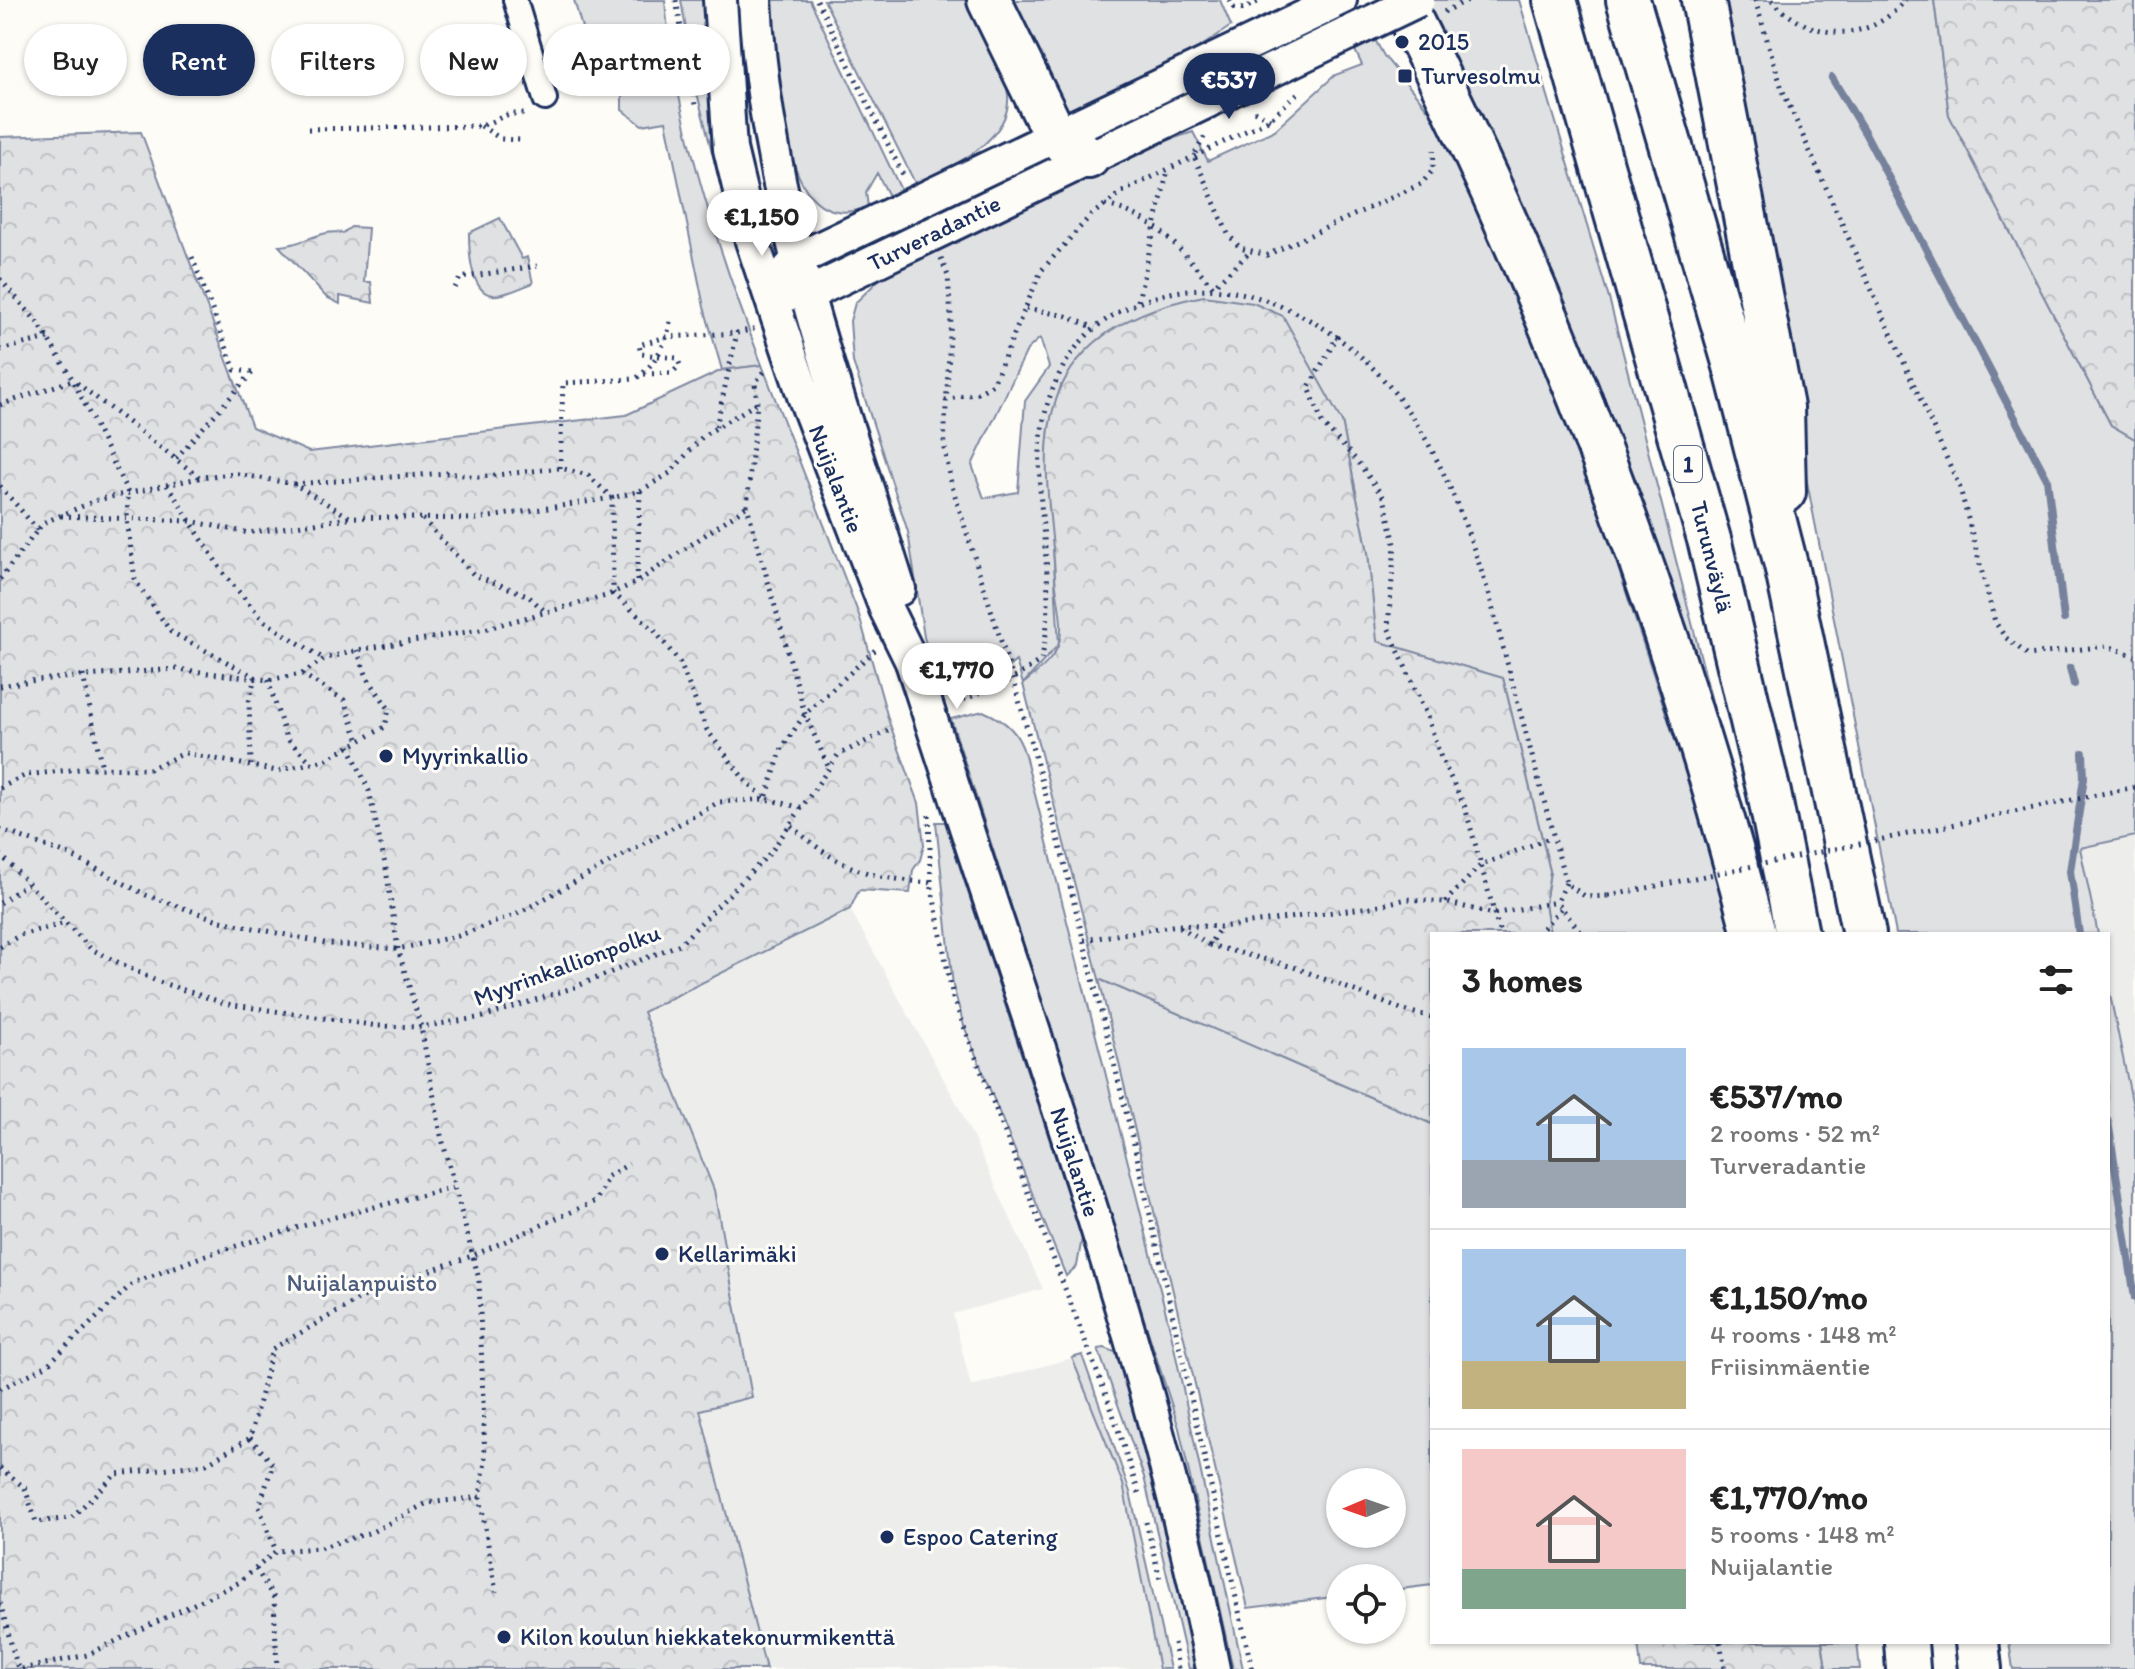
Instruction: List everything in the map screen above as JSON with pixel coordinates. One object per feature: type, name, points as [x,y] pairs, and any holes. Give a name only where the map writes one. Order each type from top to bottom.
[{"type":"highway","points":[[989,0],[1072,147]]},
{"type":"highway","points":[[1401,0],[1473,144],[1540,294],[1598,443],[1678,671],[1728,833],[1753,932]]},
{"type":"highway","name":"Turunväylä","points":[[1555,0],[1710,543],[1769,793],[1797,932]]},
{"type":"highway","points":[[1628,0],[1735,366],[1786,565],[1864,932]]},
{"type":"highway","points":[[1703,0],[1782,407],[1786,565]]},
{"type":"highway","points":[[1906,1644],[1908,1669]]},
{"type":"highway","points":[[1977,1644],[1980,1669]]},
{"type":"main road","name":"Nuijalantie","points":[[720,0],[730,149],[752,241],[886,609],[912,662],[950,778],[1134,1348],[1179,1509],[1213,1669]]},
{"type":"main road","name":"Nuijalantie","points":[[755,0],[766,120],[779,192],[903,603],[912,662]]},
{"type":"main road","name":"Turveradantie","points":[[769,293],[798,259],[1347,34],[1418,0]]},
{"type":"main road","name":"Turveradantie","points":[[769,293],[808,294],[1336,2]]},
{"type":"street","points":[[515,0],[542,108]]},
{"type":"path","points":[[817,0],[909,187]]},
{"type":"path","points":[[1230,0],[1234,8],[1243,9],[1262,0]]},
{"type":"path","points":[[1755,0],[1782,89],[1960,488],[1995,622],[2015,647],[2028,655],[2108,646],[2135,656]]},
{"type":"path","points":[[1772,0],[1804,27],[1822,33],[1849,31],[1886,19],[1905,0]]},
{"type":"path","points":[[945,400],[978,393],[993,384],[1041,271],[1065,240],[1104,204],[1270,119],[1303,89]]},
{"type":"path","points":[[308,129],[481,126],[509,114],[542,108]]},
{"type":"path","points":[[481,126],[501,139],[521,140]]},
{"type":"path","points":[[1194,156],[1228,234],[1250,253],[1267,255],[1282,251],[1421,184],[1433,170],[1432,140]]},
{"type":"path","points":[[1138,301],[1169,169]]},
{"type":"path","points":[[1104,204],[1129,209],[1156,224],[1213,287]]},
{"type":"path","points":[[939,251],[948,276],[951,317],[944,444],[951,483],[1013,679],[1083,940],[1135,1148],[1252,1669]]},
{"type":"path","points":[[1213,287],[1250,253]]},
{"type":"path","points":[[176,458],[253,372],[235,370],[192,257]]},
{"type":"path","points":[[455,288],[460,278],[537,266]]},
{"type":"path","points":[[0,279],[48,338],[73,380],[128,493],[127,520],[135,580],[171,632],[255,677]]},
{"type":"path","points":[[946,707],[1013,679],[1041,660],[1046,643],[1040,483],[1044,414],[1057,379],[1078,342],[1111,313],[1138,301],[1193,288],[1213,287],[1263,299],[1338,335],[1400,399],[1430,445],[1452,492],[1488,591],[1566,883],[1559,905],[1539,932]]},
{"type":"path","points":[[1026,308],[1066,316],[1095,328]]},
{"type":"path","points":[[643,374],[666,337],[670,320]]},
{"type":"path","points":[[560,468],[563,383],[618,382],[643,374],[672,373],[680,365],[677,358],[641,354],[639,345],[666,337],[737,333],[759,328]]},
{"type":"path","points":[[715,429],[737,333]]},
{"type":"path","points":[[1338,335],[1309,387],[1322,423],[1358,462],[1384,498],[1395,544],[1388,627],[1429,721],[1441,758],[1465,807],[1499,932]]},
{"type":"path","points":[[0,350],[48,338]]},
{"type":"path","points":[[770,365],[755,383],[757,403],[747,506],[805,714],[828,766],[838,755],[891,729]]},
{"type":"path","points":[[73,380],[199,477]]},
{"type":"path","points":[[0,405],[73,380]]},
{"type":"path","points":[[59,516],[190,521],[249,533],[349,517],[477,519],[612,498],[640,491],[670,473],[697,442],[757,403]]},
{"type":"path","points":[[0,579],[43,523],[97,500],[199,477],[238,474],[294,484],[447,473],[478,477],[560,468],[588,475],[612,498],[613,593],[654,630],[680,663],[707,730],[744,779],[766,799]]},
{"type":"path","points":[[294,484],[349,517]]},
{"type":"path","points":[[167,485],[226,577],[264,621],[324,659]]},
{"type":"path","points":[[0,486],[38,530]]},
{"type":"path","points":[[637,582],[640,491]]},
{"type":"path","points":[[0,686],[83,675],[176,669],[268,680],[302,674],[324,659],[357,650],[457,635],[613,593],[637,582],[747,506]]},
{"type":"path","points":[[422,518],[474,575],[527,595],[547,613]]},
{"type":"path","points":[[766,799],[782,748],[805,714],[879,646]]},
{"type":"path","points":[[0,788],[26,775],[102,768],[149,769],[185,753],[277,771],[312,763],[385,727],[389,709],[367,677],[357,650]]},
{"type":"path","points":[[302,674],[344,700],[359,741]]},
{"type":"path","points":[[83,675],[102,768]]},
{"type":"path","points":[[251,765],[249,702],[255,677]]},
{"type":"path","points":[[268,680],[286,738],[312,763]]},
{"type":"path","points":[[349,746],[369,791],[386,869],[398,949],[421,1027],[454,1187],[479,1279],[485,1461],[480,1497],[496,1592]]},
{"type":"path","name":"Myyrinkallionpolku","points":[[0,854],[91,949],[156,981],[227,1004],[378,1026],[421,1027],[496,1013],[575,987],[680,944],[771,852],[828,766]]},
{"type":"path","points":[[1566,883],[1586,897],[1608,896],[2135,787]]},
{"type":"path","points":[[0,829],[72,856],[146,895],[221,921],[329,944],[398,949],[458,936],[517,914],[719,802],[766,799],[803,808]]},
{"type":"path","points":[[928,809],[931,883],[960,1021],[1111,1408],[1140,1494],[1161,1583]]},
{"type":"path","points":[[791,826],[836,861],[868,876],[931,883]]},
{"type":"path","points":[[1445,902],[1481,865],[1552,837]]},
{"type":"path","points":[[0,903],[27,884]]},
{"type":"path","points":[[1083,940],[1178,925],[1221,927],[1370,907],[1407,899],[1445,902],[1493,914],[1559,905]]},
{"type":"path","points":[[1559,905],[1580,932]]},
{"type":"path","points":[[0,947],[20,935],[66,923]]},
{"type":"path","points":[[1178,925],[1209,945],[1294,967],[1403,1010],[1430,1017]]},
{"type":"path","points":[[1209,945],[1221,927]]},
{"type":"path","points":[[0,1468],[25,1488],[36,1522],[71,1518],[116,1474],[206,1464],[250,1438],[272,1349],[381,1287],[472,1256],[596,1201],[608,1176],[629,1164]]},
{"type":"path","points":[[0,1389],[46,1366],[133,1283],[279,1233],[454,1187]]},
{"type":"path","points":[[250,1438],[273,1464],[259,1507],[276,1551]]},
{"type":"path","points":[[0,1603],[20,1669],[87,1655],[240,1582],[276,1551],[319,1548],[372,1532],[427,1503],[480,1497]]},
{"type":"path","points":[[256,1569],[274,1598],[277,1669]]},
{"type":"path","points":[[1172,1628],[1178,1669]]},
{"type":"path","points":[[1720,1644],[1725,1669]]},
{"type":"shaded area","points":[[2135,836],[2135,1116],[2110,995],[2110,932],[2098,932],[2080,848]]},
{"type":"shaded area","points":[[850,909],[959,1107],[1043,1289],[953,1314],[971,1386],[1072,1358],[1123,1484],[1159,1669],[766,1669],[700,1410],[752,1396],[643,1012]]},
{"type":"green space","points":[[574,0],[665,0],[668,24],[581,24]]},
{"type":"green space","points":[[681,0],[707,0],[710,24],[685,24]]},
{"type":"green space","points":[[764,0],[810,0],[902,192],[890,198],[877,173],[866,192],[868,207],[844,212],[824,207],[810,195],[791,155]]},
{"type":"green space","points":[[824,0],[965,0],[1006,84],[1007,111],[1000,126],[976,151],[916,185]]},
{"type":"green space","points":[[1010,0],[1220,0],[1231,26],[1183,59],[1076,112],[1063,110]]},
{"type":"green space","points":[[1331,0],[1353,0],[1384,56],[1450,136],[1585,467],[1723,886],[1734,932],[1550,932],[1545,904],[1550,871],[1503,678],[1376,641],[1368,553],[1342,422],[1061,385],[1049,429],[1047,452],[1059,644],[1023,684],[1016,661],[1001,673],[942,698],[924,637],[908,532],[853,362],[850,321],[855,303],[891,268],[1099,163],[1193,132],[1208,161],[1275,130],[1335,75],[1362,65]],"holes":[[[1040,338],[1049,367],[1025,401],[1018,492],[984,498],[972,465],[1027,350]]]},
{"type":"green space","points":[[1418,0],[1519,0],[1610,302],[1717,721],[1709,722]]},
{"type":"green space","points":[[1717,0],[1934,0],[1949,115],[2111,425],[2135,439],[2135,836],[2080,848],[2098,932],[1896,932],[1756,223]]},
{"type":"green space","points":[[1934,0],[2135,0],[2135,439],[2111,425],[1949,115]]},
{"type":"green space","points":[[622,96],[679,96],[715,232],[762,365],[722,370],[704,307],[666,121],[642,125],[622,110]]},
{"type":"green space","points":[[698,96],[719,96],[731,198],[724,199]]},
{"type":"green space","name":"Nuijalanpuisto","points":[[141,132],[252,427],[309,452],[626,415],[722,370],[762,365],[859,615],[889,722],[919,803],[924,845],[913,870],[910,893],[859,890],[850,909],[643,1012],[714,1190],[752,1397],[700,1410],[766,1669],[0,1669],[0,137]]},
{"type":"green space","points":[[500,218],[522,259],[527,257],[533,283],[497,295],[488,294],[476,281],[469,233]]},
{"type":"green space","points":[[351,227],[368,228],[364,282],[371,282],[373,303],[340,296],[340,304],[326,297],[279,246],[326,233],[343,233]]},
{"type":"green space","points":[[1204,296],[1253,303],[1283,316],[1342,422],[1368,553],[1377,641],[1503,678],[1550,871],[1545,904],[1550,932],[1430,932],[1430,1123],[1099,979],[1023,684],[1053,655],[1061,635],[1047,484],[1049,429],[1056,400],[1083,354],[1102,336],[1125,322],[1176,302]]},
{"type":"green space","points":[[983,711],[1010,728],[1019,739],[1025,755],[1171,1333],[1243,1669],[1233,1669],[1179,1428],[951,719]]},
{"type":"green space","points":[[936,822],[945,822],[1082,1238],[1077,1266],[1066,1276],[964,1026],[953,986]]},
{"type":"green space","points":[[1099,979],[1430,1123],[1430,1585],[1406,1588],[1406,1564],[1326,1564],[1326,1598],[1248,1608]]},
{"type":"green space","points":[[2110,995],[2135,1116],[2135,1669],[2013,1669],[2009,1644],[2110,1644]]},
{"type":"green space","points":[[1105,1348],[1122,1355],[1197,1668],[1189,1669],[1144,1477],[1098,1349]]},
{"type":"green space","points":[[1082,1355],[1130,1492],[1170,1669],[1159,1669],[1123,1484],[1072,1358]]},
{"type":"green space","points":[[1638,1644],[1822,1644],[1826,1669],[1641,1669]]},
{"type":"green space","points":[[1822,1644],[1857,1644],[1860,1669],[1826,1669]]},
{"type":"waterway","points":[[1832,78],[1865,133],[2047,479],[2064,619]]},
{"type":"waterway","points":[[2070,668],[2074,684]]},
{"type":"waterway","points":[[2079,932],[2070,871],[2084,778],[2083,753]]},
{"type":"waterway","points":[[2110,1134],[2135,1298]]},
{"type":"place","name":"2015","points":[[1402,42]]},
{"type":"place","name":"Turvesolmu","points":[[1405,76]]},
{"type":"place","name":"Myyrinkallio","points":[[386,756]]},
{"type":"place","name":"Kellarimäki","points":[[662,1254]]},
{"type":"place","name":"Espoo Catering","points":[[887,1537]]},
{"type":"place","name":"Kilon koulun hiekkatekonurmikenttä","points":[[504,1637]]}]
